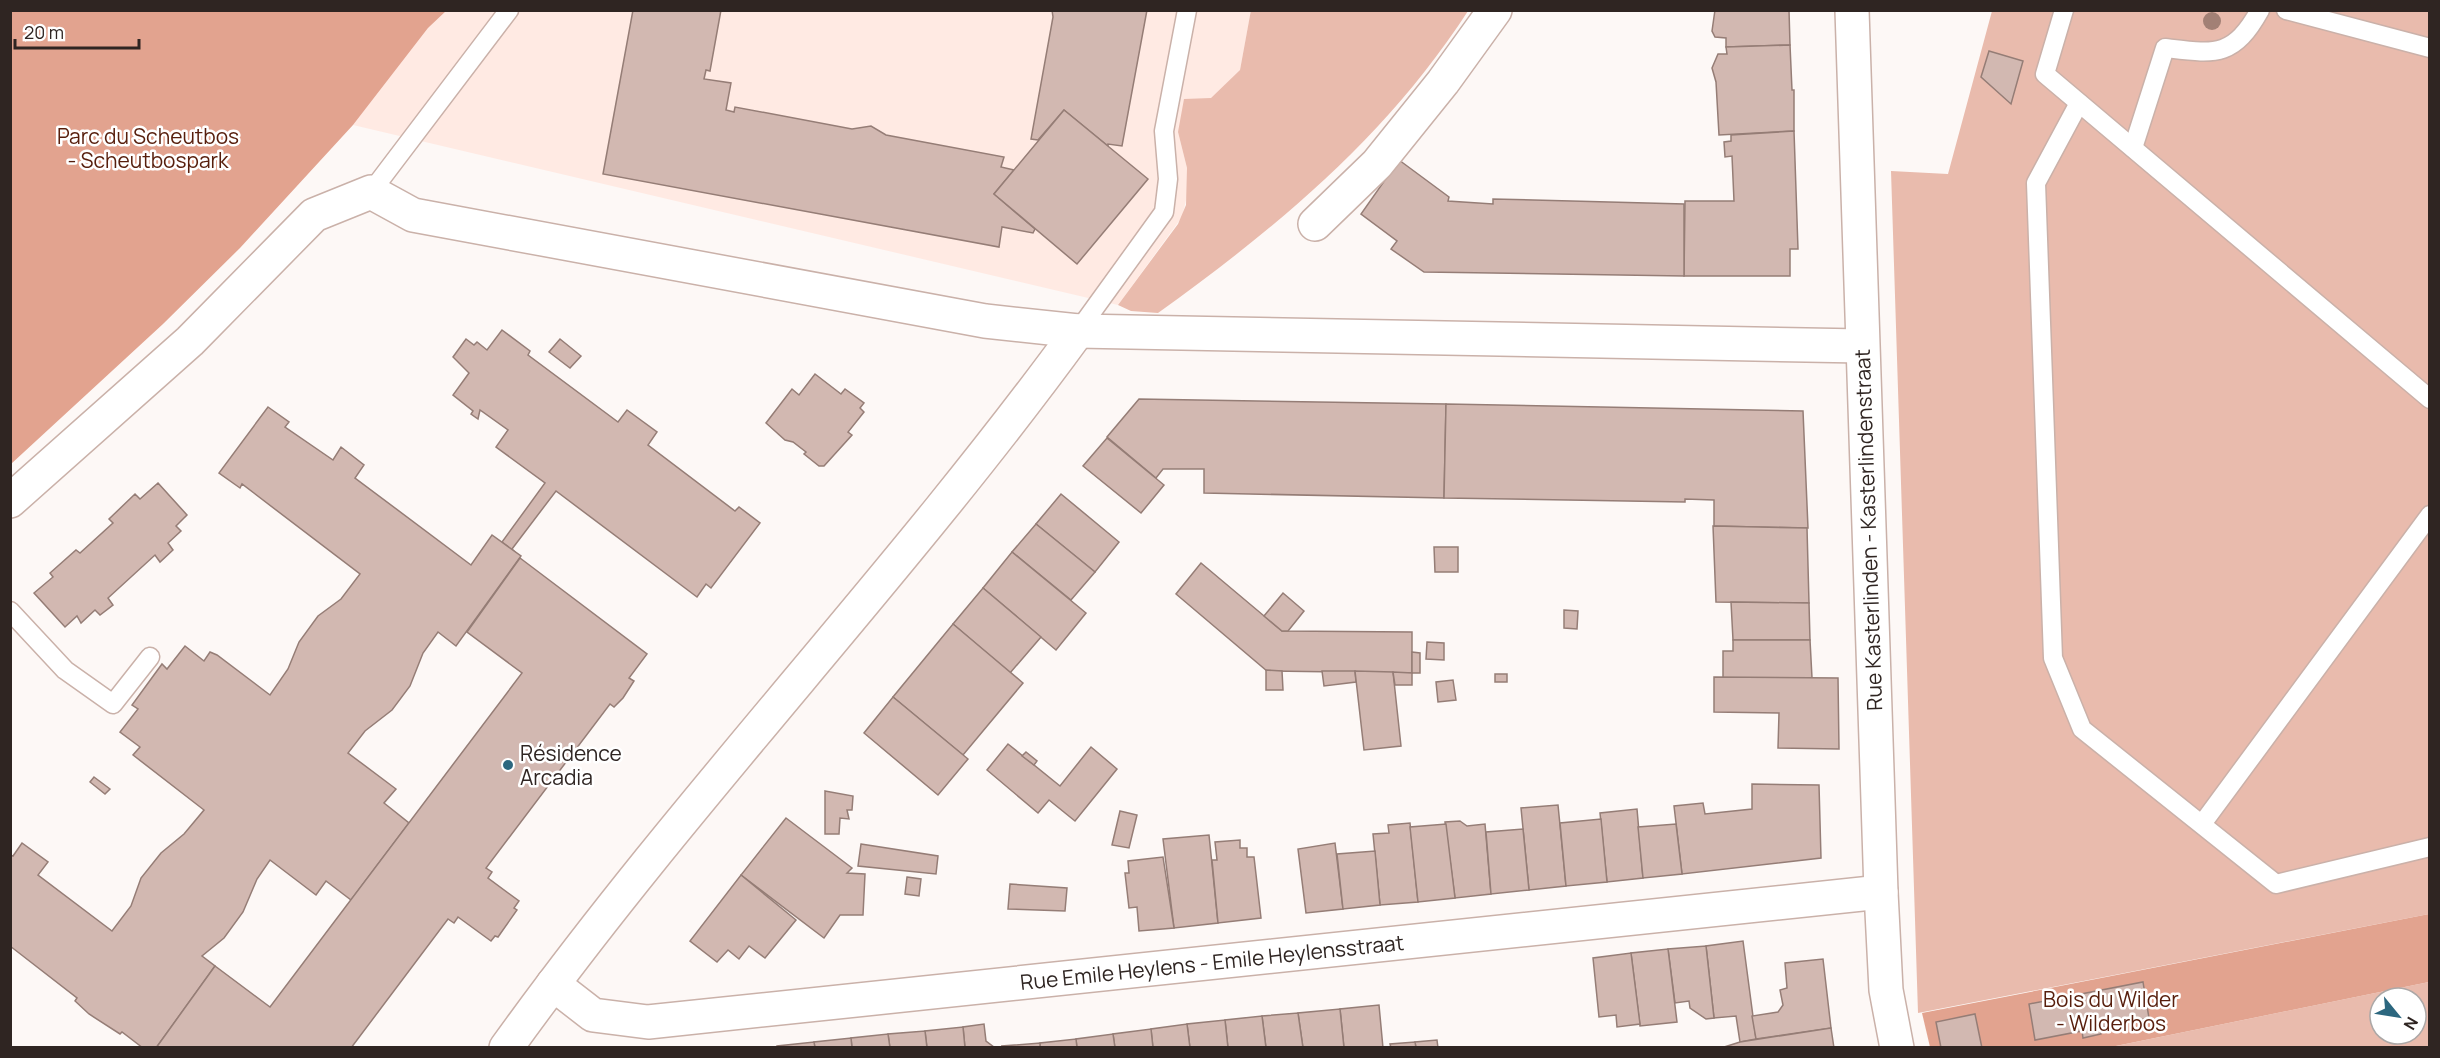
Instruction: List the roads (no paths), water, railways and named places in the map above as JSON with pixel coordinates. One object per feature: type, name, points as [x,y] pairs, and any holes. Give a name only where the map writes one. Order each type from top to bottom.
[{"type":"street","points":[[1315,224],[1377,164],[1443,82],[1495,10]]},
{"type":"street","name":"Rue Kasterlinden - Kasterlindenstraat","points":[[1852,10],[1881,892],[1886,990],[1897,1047]]},
{"type":"street","points":[[10,501],[190,341],[314,215],[371,192],[413,215],[986,321],[1078,331],[1862,346]]},
{"type":"street","points":[[506,1047],[602,919],[1006,430],[1078,331]]},
{"type":"street","name":"Rue Emile Heylens - Emile Heylensstraat","points":[[553,984],[593,1015],[648,1022],[1881,892]]},
{"type":"lane","points":[[371,192],[509,10]]},
{"type":"lane","points":[[1078,331],[1164,212],[1168,179],[1164,131],[1187,10]]},
{"type":"lane","points":[[2064,10],[2045,74],[2430,399]]},
{"type":"lane","points":[[2133,148],[2165,48],[2200,52],[2227,49],[2247,33],[2260,10]]},
{"type":"lane","points":[[2286,10],[2430,48]]},
{"type":"lane","points":[[2079,103],[2036,183],[2053,658],[2082,729],[2276,884],[2430,847]]},
{"type":"lane","points":[[2202,824],[2430,515]]},
{"type":"lane","points":[[10,610],[65,670],[113,704],[150,657]]},
{"type":"place","name":"Résidence Arcadia","points":[[508,765]]},
{"type":"park label","name":"Parc du Scheutbos - Scheutbospark","points":[[148,148]]},
{"type":"park label","name":"Bois du Wilder - Wilderbos","points":[[2111,1011]]}]
